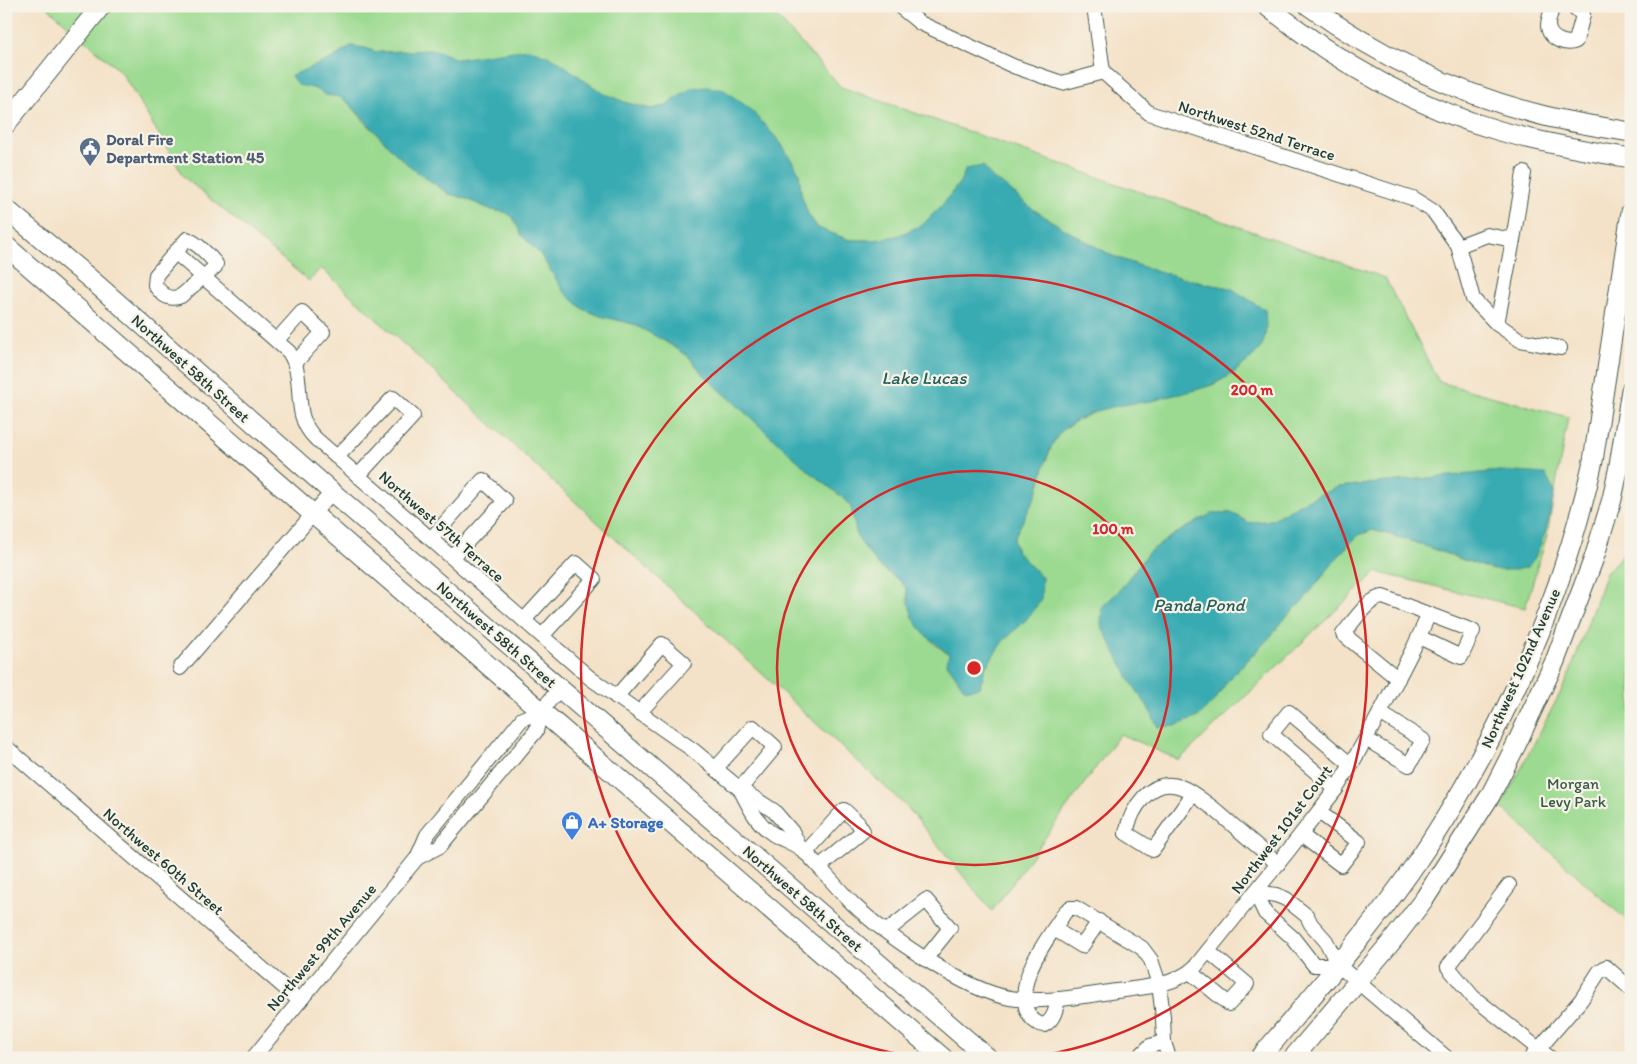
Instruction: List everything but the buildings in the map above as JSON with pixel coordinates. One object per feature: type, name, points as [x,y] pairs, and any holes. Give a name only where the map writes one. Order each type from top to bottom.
[{"type":"street","points":[[6,124],[101,6]]},
{"type":"street","points":[[899,6],[920,23],[1013,66],[1062,83],[1103,72],[1094,6]]},
{"type":"street","points":[[1266,6],[1304,35],[1348,63],[1395,89],[1450,114],[1499,130],[1566,147],[1631,158]]},
{"type":"street","points":[[1309,6],[1349,33],[1404,64],[1466,91],[1544,116],[1631,132]]},
{"type":"street","points":[[1554,6],[1549,19],[1551,35],[1560,42],[1571,43],[1576,41],[1583,15],[1573,6]]},
{"type":"street","name":"Northwest 52nd Terrace","points":[[1103,72],[1149,113],[1412,198],[1433,212],[1458,246],[1473,298],[1498,324],[1520,340],[1560,348]]},
{"type":"street","points":[[1498,324],[1524,173]]},
{"type":"street","name":"Northwest 58th Street","points":[[6,209],[87,276],[332,492],[988,1058]]},
{"type":"street","name":"Northwest 102nd Avenue","points":[[1260,1058],[1338,965],[1409,874],[1461,793],[1506,708],[1542,624],[1569,550],[1594,461],[1631,212]]},
{"type":"street","points":[[1458,246],[1487,235],[1513,240]]},
{"type":"street","points":[[187,239],[216,264],[212,271],[177,298],[167,297],[155,285],[156,275],[175,252],[187,239]]},
{"type":"street","name":"Northwest 58th Street","points":[[6,246],[943,1058]]},
{"type":"street","name":"Northwest 57th Terrace","points":[[175,252],[289,352],[295,363],[300,383],[301,415],[311,434],[590,678],[716,768],[740,789],[759,821],[773,834],[802,850],[851,902],[887,931],[926,958],[969,984],[1010,998],[1025,1000],[1058,999],[1158,984]]},
{"type":"street","points":[[277,340],[302,312],[323,332],[295,363]]},
{"type":"street","name":"Northwest 102nd Avenue","points":[[1293,1058],[1426,898],[1494,788],[1516,745],[1555,661],[1586,583],[1612,499],[1631,390]]},
{"type":"street","points":[[337,458],[393,398],[414,416],[358,476]]},
{"type":"street","points":[[430,539],[483,480],[506,501],[452,558]]},
{"type":"street","points":[[180,668],[332,492]]},
{"type":"street","points":[[524,620],[576,563],[594,579],[542,636]]},
{"type":"street","points":[[1398,679],[1343,634],[1368,605],[1378,597],[1390,598],[1473,631],[1461,657],[1418,637]]},
{"type":"street","name":"Northwest 101st Court","points":[[1158,984],[1179,978],[1190,972],[1319,812],[1366,739],[1398,679],[1429,614]]},
{"type":"street","points":[[616,697],[662,644],[684,663],[638,713]]},
{"type":"street","points":[[541,710],[560,688]]},
{"type":"street","name":"Northwest 99th Avenue","points":[[253,1058],[418,858],[440,846],[524,746],[536,731],[541,710]]},
{"type":"street","points":[[1336,788],[1271,734],[1289,712],[1351,765]]},
{"type":"street","points":[[1366,739],[1409,765],[1423,740],[1380,713]]},
{"type":"street","points":[[716,768],[753,727],[775,747],[740,789]]},
{"type":"street","name":"Northwest 60th Street","points":[[6,748],[300,1001]]},
{"type":"street","points":[[1193,794],[1154,850],[1126,833],[1128,821],[1134,810],[1139,802],[1152,790],[1160,786],[1171,785],[1181,787],[1193,794],[1213,808],[1278,864]]},
{"type":"street","points":[[802,850],[844,810],[858,823],[863,831],[819,867]]},
{"type":"street","points":[[1301,836],[1342,865],[1359,842],[1319,812]]},
{"type":"street","points":[[1509,885],[1448,968],[1473,997],[1534,1053],[1550,1058]]},
{"type":"street","points":[[1255,892],[1265,913],[1293,938],[1314,965],[1338,965]]},
{"type":"street","points":[[1255,892],[1277,897],[1281,904],[1300,920],[1311,924],[1326,941],[1338,965],[1447,1058]]},
{"type":"street","points":[[887,931],[926,900],[950,928],[926,958]]},
{"type":"street","points":[[1058,999],[1055,1013],[1048,1023],[1044,1025],[1038,1024],[1028,1014],[1025,1000],[1025,984],[1027,976],[1065,912],[1070,908],[1076,908],[1142,948],[1152,960],[1164,1024],[1164,1042],[1169,1058]]},
{"type":"street","points":[[1054,930],[1082,946],[1099,921]]},
{"type":"street","points":[[1190,972],[1229,1004],[1247,984],[1208,951]]},
{"type":"street","points":[[1534,1053],[1581,1000],[1599,972],[1606,967],[1631,989]]},
{"type":"street","points":[[1138,1058],[1150,1046],[1164,1042]]},
{"type":"green space","points":[[46,6],[767,6],[841,87],[1385,278],[1439,382],[1568,417],[1547,535],[1525,608],[1376,572],[1179,760],[1120,734],[992,911],[907,807],[321,268],[309,281],[185,178],[122,73]],"holes":[[[351,46],[377,52],[435,50],[457,59],[500,54],[555,59],[602,93],[627,103],[651,109],[666,106],[677,97],[799,172],[801,194],[808,214],[818,228],[850,240],[874,240],[897,236],[922,225],[943,204],[960,182],[966,169],[1001,183],[1031,208],[1113,256],[1155,271],[1231,288],[1250,359],[1235,372],[1213,385],[1153,400],[1118,405],[1100,410],[1078,420],[1061,431],[1052,445],[1038,490],[1013,540],[1017,552],[1042,577],[1026,620],[1003,641],[985,668],[980,687],[955,674],[947,664],[949,654],[934,644],[908,600],[907,589],[899,580],[879,566],[858,537],[851,507],[705,376],[688,356],[633,324],[619,320],[564,292],[541,255],[522,236],[513,217],[505,212],[492,210],[462,197],[449,194],[412,168],[395,153],[350,104],[340,97],[326,95],[291,76],[333,58]],[[1501,471],[1466,561],[1405,539],[1373,530],[1359,535],[1339,555],[1303,601],[1228,680],[1214,701],[1158,727],[1102,607],[1118,592],[1149,552],[1175,534],[1213,513],[1232,513],[1249,523],[1271,520],[1305,501],[1338,487]]]},
{"type":"green space","name":"Morgan Levy Park","points":[[1631,545],[1631,924],[1501,807],[1568,678],[1606,573]]},
{"type":"water","name":"Lake Lucas","points":[[351,46],[377,52],[435,50],[457,59],[529,49],[555,59],[602,93],[627,103],[651,109],[666,106],[691,88],[708,87],[724,90],[749,108],[780,142],[799,172],[801,194],[808,214],[818,228],[849,240],[874,240],[897,236],[922,225],[943,204],[960,182],[966,169],[983,166],[994,180],[1001,183],[1031,208],[1112,256],[1155,271],[1231,288],[1265,310],[1266,327],[1262,346],[1253,356],[1228,376],[1210,385],[1154,401],[1117,406],[1094,412],[1073,423],[1058,435],[1050,449],[1036,495],[1013,540],[1017,552],[1042,578],[1041,600],[1026,620],[1003,641],[985,668],[980,687],[965,690],[947,663],[949,654],[924,634],[913,618],[907,589],[899,580],[879,566],[857,537],[851,507],[705,376],[688,356],[633,324],[600,316],[583,309],[564,292],[541,255],[522,236],[513,217],[505,212],[492,210],[462,197],[449,194],[412,168],[395,153],[350,104],[340,97],[326,95],[317,89],[298,85],[291,76],[333,58]]},
{"type":"water","name":"Panda Pond","points":[[1501,471],[1545,474],[1554,491],[1545,533],[1535,557],[1528,567],[1515,570],[1493,570],[1405,539],[1373,530],[1359,535],[1349,543],[1303,601],[1228,680],[1214,701],[1198,717],[1175,726],[1158,727],[1148,707],[1131,682],[1101,625],[1102,607],[1118,592],[1149,552],[1175,534],[1213,513],[1232,513],[1249,523],[1271,520],[1305,501],[1338,487]]},
{"type":"place","name":"Doral Fire Department Station 45","points":[[90,167]]},
{"type":"place","name":"A+ Storage","points":[[572,841]]}]
